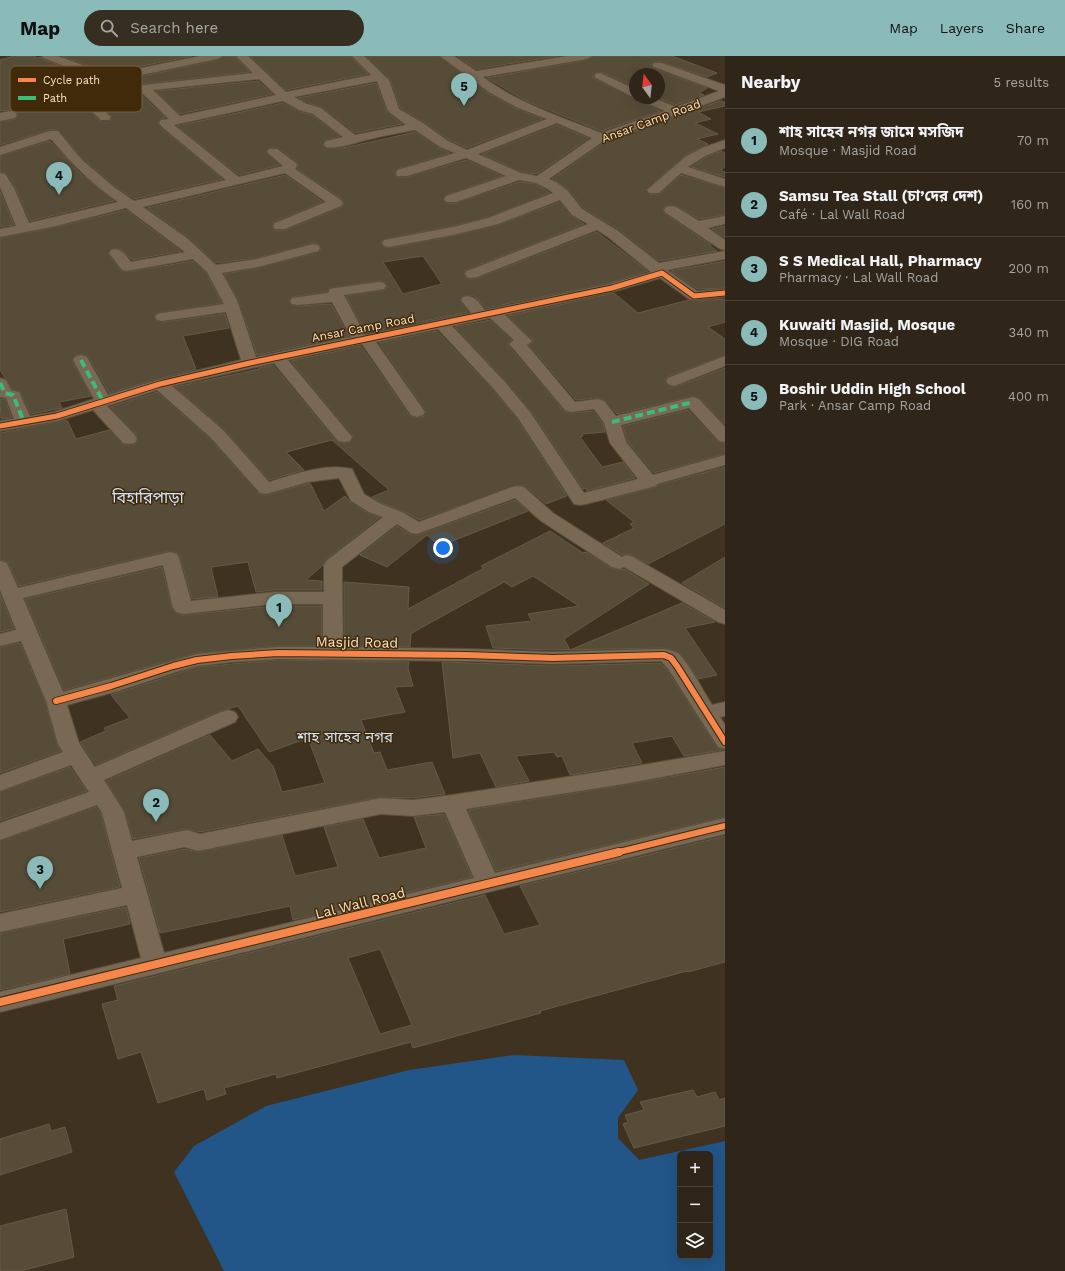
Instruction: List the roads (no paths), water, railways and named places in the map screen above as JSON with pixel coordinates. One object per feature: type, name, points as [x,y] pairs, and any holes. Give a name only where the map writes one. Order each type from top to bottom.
[{"type":"street","points":[[48,56],[73,66]]},
{"type":"street","points":[[142,70],[217,56]]},
{"type":"street","points":[[242,56],[284,96],[303,107],[317,111],[354,140]]},
{"type":"street","points":[[358,56],[383,80],[394,111],[419,126],[444,144],[518,176],[539,180],[551,185],[564,194],[577,212],[598,225],[694,296],[725,293]]},
{"type":"street","points":[[446,56],[493,90],[520,104],[601,137]]},
{"type":"street","points":[[474,75],[587,56]]},
{"type":"street","points":[[658,65],[723,95]]},
{"type":"street","points":[[144,88],[261,75]]},
{"type":"street","points":[[600,76],[629,91]]},
{"type":"street","points":[[236,181],[165,123],[284,96],[380,77]]},
{"type":"street","points":[[144,88],[177,120]]},
{"type":"street","name":"Ansar Camp Road","points":[[539,180],[601,137],[723,95]]},
{"type":"street","points":[[659,104],[676,111]]},
{"type":"street","points":[[99,112],[105,117]]},
{"type":"street","points":[[402,173],[467,154],[558,119]]},
{"type":"street","points":[[330,144],[419,126]]},
{"type":"street","points":[[0,151],[54,134],[77,162],[129,205],[183,242],[213,270],[232,306],[250,363]]},
{"type":"street","points":[[654,190],[688,158],[702,151],[725,144]]},
{"type":"street","points":[[0,233],[56,222],[236,181],[244,181],[287,169],[291,166],[273,152]]},
{"type":"street","points":[[679,168],[725,183]]},
{"type":"street","points":[[213,270],[258,263],[313,248],[280,226],[336,203],[287,169]]},
{"type":"street","points":[[451,198],[518,176]]},
{"type":"street","points":[[0,177],[7,188],[24,228]]},
{"type":"street","points":[[389,243],[453,231],[493,221],[564,194]]},
{"type":"street","points":[[671,210],[725,246]]},
{"type":"street","points":[[697,226],[724,220]]},
{"type":"street","points":[[472,274],[598,225]]},
{"type":"street","points":[[116,253],[127,267],[196,254]]},
{"type":"street","name":"Ansar Camp Road","points":[[0,426],[57,416],[160,384],[250,363],[612,288],[659,270],[725,255]]},
{"type":"street","points":[[379,286],[335,292],[363,339],[417,412]]},
{"type":"street","points":[[297,301],[337,297]]},
{"type":"street","points":[[468,300],[524,341],[517,344],[571,407],[598,404],[612,422],[618,443],[650,482]]},
{"type":"street","points":[[162,317],[232,306]]},
{"type":"street","points":[[442,324],[498,384],[524,416],[580,500],[650,482],[725,460]]},
{"type":"street","points":[[277,357],[344,437]]},
{"type":"street","points":[[81,360],[99,403],[129,438]]},
{"type":"street","points":[[674,381],[725,361]]},
{"type":"street","points":[[0,383],[5,393],[13,395],[24,422]]},
{"type":"street","points":[[160,384],[217,434],[266,488],[294,480],[340,472],[346,474],[357,497],[375,508],[396,516],[417,529],[518,491],[547,517],[578,538],[619,562],[626,561],[725,618]]},
{"type":"street","points":[[612,422],[693,402],[725,437]]},
{"type":"street","points":[[333,654],[333,565],[396,516]]},
{"type":"street","points":[[12,595],[170,558],[183,608],[274,598],[333,598]]},
{"type":"street","points":[[0,567],[56,701],[69,744],[113,812],[155,965]]},
{"type":"street","points":[[0,640],[28,632]]},
{"type":"street","name":"Masjid Road","points":[[56,701],[111,686],[173,666],[197,660],[232,656],[270,654],[333,654],[554,658],[664,655],[671,658],[716,711]]},
{"type":"street","points":[[716,711],[725,742]]},
{"type":"street","points":[[0,832],[96,786],[228,717]]},
{"type":"street","points":[[0,783],[76,755]]},
{"type":"street","points":[[124,851],[187,838],[198,843],[381,806],[413,808],[452,803],[624,776],[725,758]]},
{"type":"street","points":[[452,803],[488,884]]},
{"type":"street","name":"Lal Wall Road","points":[[0,1002],[725,826]]},
{"type":"street","points":[[0,924],[136,894]]},
{"type":"water","points":[[514,1055],[624,1060],[638,1090],[618,1118],[618,1138],[639,1160],[677,1152],[677,1259],[713,1259],[713,1151],[680,1151],[725,1141],[725,1271],[224,1271],[174,1172],[194,1146],[266,1106],[409,1070]]},
{"type":"place","name":"Boshir Uddin High School","points":[[464,106]]},
{"type":"place","name":"Kuwaiti Masjid, Mosque","points":[[59,195]]},
{"type":"place","name":"শাহ সাহেব নগর জামে মসজিদ","points":[[279,627]]},
{"type":"place","name":"Samsu Tea Stall (চা’দের দেশ)","points":[[156,822]]},
{"type":"place","name":"S S Medical Hall, Pharmacy","points":[[40,889]]},
{"type":"district","name":"বিহারিপাড়া","points":[[148,497]]},
{"type":"district","name":"শাহ সাহেব নগর","points":[[345,737]]}]
